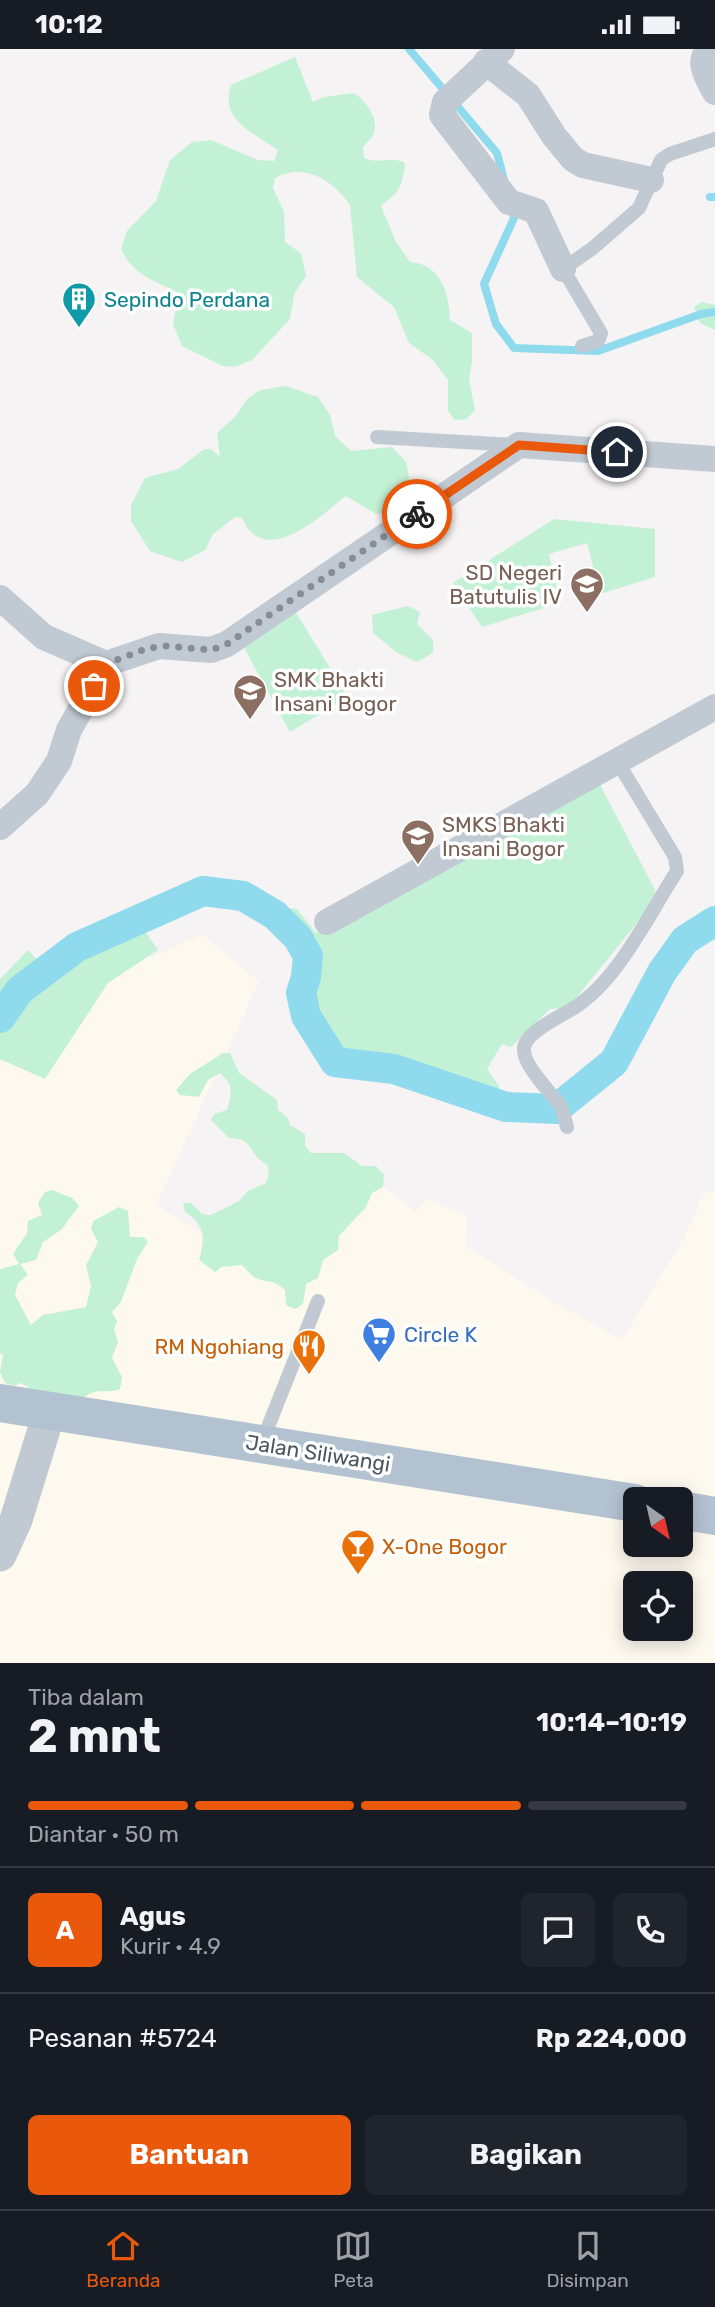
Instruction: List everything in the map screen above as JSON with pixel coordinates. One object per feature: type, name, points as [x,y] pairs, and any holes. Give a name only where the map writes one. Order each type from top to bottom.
[{"type":"main road","name":"Jalan Siliwangi","points":[[0,1402],[623,1501]]},
{"type":"main road","points":[[693,1512],[715,1516]]},
{"type":"street","points":[[711,49],[706,52],[703,60],[704,69],[715,92]]},
{"type":"street","points":[[563,269],[536,211],[509,202],[442,115],[452,94],[494,56],[528,95],[554,136],[573,159],[583,165],[651,180]]},
{"type":"street","points":[[0,827],[37,794],[59,761],[69,730],[106,664],[159,646],[211,650],[227,644],[519,445],[715,459]]},
{"type":"street","points":[[0,598],[44,637],[106,664]]},
{"type":"street","points":[[327,922],[715,707]]},
{"type":"street","points":[[0,1555],[16,1520],[50,1410]]},
{"type":"lane","points":[[582,346],[598,341],[601,333],[563,269],[593,248],[639,208],[661,160],[670,154],[715,139]]},
{"type":"lane","points":[[377,437],[519,445]]},
{"type":"lane","points":[[567,1127],[559,1105],[527,1062],[524,1044],[546,1024],[583,1002],[604,983],[677,870],[675,857],[617,761]]},
{"type":"lane","points":[[261,1444],[318,1301]]},
{"type":"shaded area","points":[[202,934],[259,982],[156,1205],[298,1291],[375,1180],[416,1212],[427,1199],[467,1216],[466,1246],[560,1306],[622,1340],[684,1238],[704,1193],[715,1191],[715,1663],[0,1663],[0,1024],[23,992],[78,951],[152,957]]},
{"type":"green space","points":[[295,57],[313,102],[324,97],[354,93],[366,105],[373,116],[375,127],[373,135],[363,147],[364,158],[405,163],[399,188],[381,206],[396,242],[410,262],[429,268],[441,282],[448,300],[450,320],[472,333],[469,379],[475,410],[467,419],[455,420],[448,411],[448,380],[433,360],[409,343],[394,307],[357,277],[350,205],[335,188],[317,176],[297,172],[275,178],[273,188],[284,212],[285,242],[301,253],[306,276],[294,294],[290,319],[252,360],[235,367],[223,366],[182,346],[173,324],[179,293],[138,271],[121,249],[127,231],[156,201],[170,160],[192,142],[211,140],[258,160],[274,161],[278,150],[249,131],[234,116],[230,108],[231,85]]},
{"type":"green space","points":[[702,302],[715,305],[715,330],[700,323],[694,307]]},
{"type":"green space","points":[[285,386],[318,397],[330,415],[335,436],[351,451],[392,447],[406,462],[413,498],[403,510],[376,514],[346,496],[301,530],[274,540],[262,539],[250,531],[242,518],[235,517],[213,534],[205,550],[182,562],[150,551],[131,521],[131,505],[145,478],[178,469],[204,449],[211,449],[220,457],[217,433],[235,417],[247,399],[260,390]]},
{"type":"green space","points":[[554,519],[655,529],[655,577],[600,594],[587,543],[549,554],[560,603],[482,627],[453,583]]},
{"type":"green space","points":[[408,606],[420,612],[417,624],[433,640],[433,653],[417,662],[396,652],[373,633],[372,615]]},
{"type":"green space","points":[[295,611],[348,697],[290,732],[242,644]]},
{"type":"green space","points":[[597,779],[655,890],[653,903],[568,1008],[550,1009],[511,1047],[502,1044],[487,1069],[499,1086],[496,1107],[411,1064],[408,1065],[397,1057],[356,1064],[327,1049],[320,1017],[302,1006],[297,990],[310,956],[306,933],[303,925],[280,907],[297,909],[316,933],[456,859]]},
{"type":"green space","points":[[80,932],[146,933],[158,950],[108,983],[45,1079],[0,1059],[0,979],[28,950],[39,962],[57,954],[78,958],[87,951],[80,940]]},
{"type":"green space","points":[[223,1053],[230,1053],[239,1073],[277,1100],[278,1110],[288,1118],[290,1125],[305,1134],[305,1146],[311,1153],[344,1153],[362,1166],[376,1166],[384,1175],[383,1187],[372,1193],[366,1207],[339,1236],[338,1250],[323,1260],[318,1278],[306,1284],[303,1304],[295,1309],[286,1305],[285,1290],[281,1286],[254,1277],[242,1265],[222,1267],[215,1272],[199,1260],[202,1233],[197,1222],[185,1212],[183,1203],[191,1203],[202,1214],[211,1215],[239,1201],[248,1191],[266,1183],[269,1174],[267,1164],[256,1156],[248,1144],[229,1138],[211,1120],[214,1114],[227,1110],[230,1098],[230,1086],[220,1073],[208,1080],[199,1097],[180,1095],[176,1090],[190,1074]]},
{"type":"green space","points":[[52,1190],[72,1198],[79,1206],[61,1230],[43,1242],[36,1260],[20,1264],[28,1275],[18,1283],[15,1295],[31,1325],[43,1315],[86,1307],[91,1286],[86,1265],[98,1242],[91,1229],[93,1221],[119,1207],[128,1211],[130,1237],[144,1237],[148,1242],[137,1259],[121,1302],[112,1312],[117,1321],[114,1329],[118,1342],[112,1358],[122,1377],[120,1389],[94,1392],[83,1402],[36,1392],[21,1383],[14,1386],[5,1383],[0,1372],[3,1355],[0,1353],[0,1269],[19,1264],[13,1254],[27,1233],[28,1221],[42,1215],[38,1203],[45,1192]]},
{"type":"waterway","points":[[409,49],[497,153],[504,180]]},
{"type":"waterway","points":[[710,197],[715,197]]},
{"type":"waterway","points":[[512,210],[514,218],[484,284],[496,324],[514,348],[598,351],[701,314],[715,312]]},
{"type":"waterway","points":[[0,1018],[20,990],[77,947],[203,891],[243,896],[275,915],[298,938],[308,956],[301,993],[306,1016],[335,1062],[394,1069],[506,1107],[556,1109],[614,1062],[662,972],[685,940],[715,921]]},
{"type":"way so far","points":[[94,686],[106,664],[148,648],[166,646],[211,650],[227,644],[417,514]]},
{"type":"place","name":"Sepindo Perdana","points":[[79,329]]},
{"type":"place","name":"SD Negeri Batutulis IV","points":[[587,614]]},
{"type":"place","name":"SMK Bhakti Insani Bogor","points":[[250,721]]},
{"type":"place","name":"SMKS Bhakti Insani Bogor","points":[[418,866]]},
{"type":"place","name":"Circle K","points":[[379,1364]]},
{"type":"place","name":"RM Ngohiang","points":[[309,1376]]},
{"type":"place","name":"X-One Bogor","points":[[358,1576]]},
{"type":"route","points":[[417,514],[519,445],[617,452]]}]
